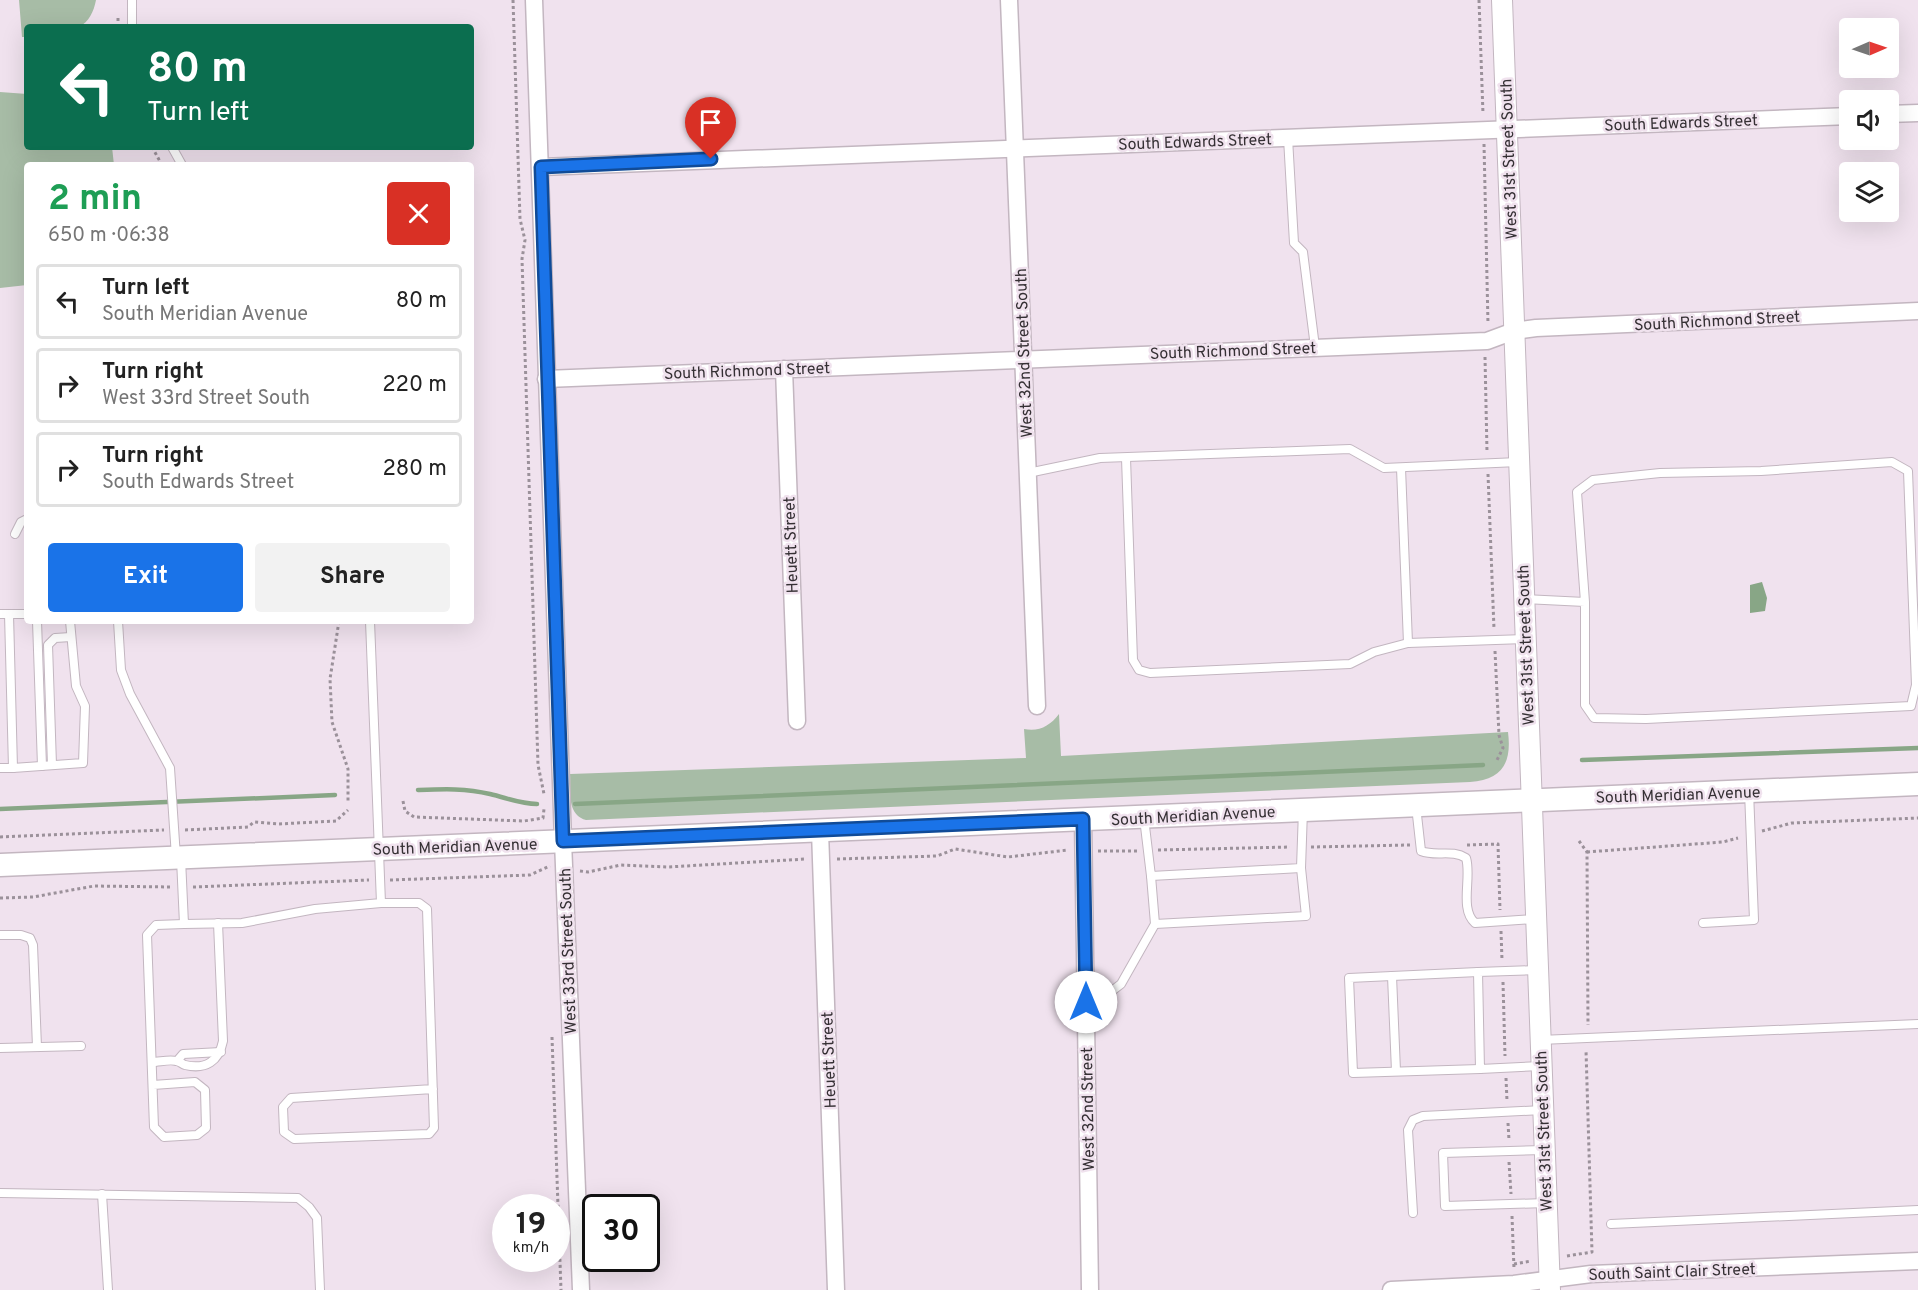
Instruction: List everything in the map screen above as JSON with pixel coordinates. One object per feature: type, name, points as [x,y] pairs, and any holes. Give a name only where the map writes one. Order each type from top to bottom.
[{"type":"main road","name":"South Meridian Avenue","points":[[0,865],[1918,784]]},
{"type":"street","name":"West 33rd Street South","points":[[534,0],[546,379],[581,1290]]},
{"type":"street","name":"West 32nd Street South","points":[[1009,0],[1037,706]]},
{"type":"street","name":"West 31st Street South","points":[[1502,0],[1550,1285]]},
{"type":"street","points":[[1899,114],[1918,113]]},
{"type":"street","name":"South Edwards Street","points":[[541,167],[1015,146],[1288,138],[1839,116]]},
{"type":"street","name":"South Richmond Street","points":[[546,379],[1487,341],[1514,331],[1918,310]]},
{"type":"street","name":"Heuett Street","points":[[784,369],[797,721]]},
{"type":"street","name":"West 32nd Street","points":[[1083,819],[1090,1290]]},
{"type":"street","name":"Heuett Street","points":[[820,831],[836,1290]]},
{"type":"street","name":"South Saint Clair Street","points":[[1391,1290],[1514,1284],[1550,1285],[1591,1274],[1918,1261]]},
{"type":"lane","points":[[132,0],[132,24]]},
{"type":"lane","points":[[1288,138],[1294,243],[1303,252],[1315,347]]},
{"type":"lane","points":[[1028,473],[1100,458],[1350,449],[1384,468],[1519,462]]},
{"type":"lane","points":[[1126,458],[1133,660],[1139,670],[1150,673],[1350,664],[1374,652],[1408,643],[1525,639]]},
{"type":"lane","points":[[1892,462],[1908,471],[1916,684],[1911,706],[1646,719],[1593,718],[1584,705],[1585,602],[1577,492],[1593,480],[1660,473],[1761,471],[1892,462]]},
{"type":"lane","points":[[1401,468],[1408,643]]},
{"type":"lane","points":[[15,534],[24,520]]},
{"type":"lane","points":[[1524,599],[1585,602]]},
{"type":"lane","points":[[13,768],[5,614],[24,614]]},
{"type":"lane","points":[[37,624],[42,766]]},
{"type":"lane","points":[[0,768],[83,764],[85,706],[76,686],[70,624]]},
{"type":"lane","points":[[118,624],[121,670],[130,694],[170,768],[184,924]]},
{"type":"lane","points":[[370,624],[381,903]]},
{"type":"lane","points":[[52,765],[48,645],[55,638],[71,637]]},
{"type":"lane","points":[[1703,922],[1754,920],[1749,791]]},
{"type":"lane","points":[[1416,805],[1421,851],[1429,854],[1458,853],[1466,858],[1470,869],[1467,910],[1469,918],[1475,923],[1536,919]]},
{"type":"lane","points":[[1155,924],[1306,916],[1301,868],[1303,810]]},
{"type":"lane","points":[[1086,1002],[1104,997],[1121,984],[1155,924],[1144,817]]},
{"type":"lane","points":[[1151,876],[1301,868]]},
{"type":"lane","points":[[153,1085],[195,1082],[205,1090],[206,1128],[197,1135],[164,1137],[154,1127],[147,935],[156,925],[242,923],[315,909],[381,903],[419,903],[427,909],[433,1089],[434,1128],[429,1134],[294,1140],[284,1131],[283,1107],[291,1098],[433,1089]]},
{"type":"lane","points":[[152,1062],[177,1060],[184,1065],[208,1065],[216,1061],[221,1052],[223,1041],[218,923]]},
{"type":"lane","points":[[0,934],[21,935],[30,938],[33,945],[37,1047]]},
{"type":"lane","points":[[1537,970],[1349,978],[1353,1073],[1541,1066]]},
{"type":"lane","points":[[1478,972],[1480,1069]]},
{"type":"lane","points":[[1392,976],[1396,1071]]},
{"type":"lane","points":[[1540,1040],[1918,1024]]},
{"type":"lane","points":[[0,1048],[81,1046]]},
{"type":"lane","points":[[1413,1213],[1408,1130],[1413,1120],[1423,1116],[1543,1110]]},
{"type":"lane","points":[[1544,1150],[1443,1154],[1444,1196],[1445,1206],[1546,1203]]},
{"type":"lane","points":[[0,1193],[298,1198],[317,1218],[320,1290]]},
{"type":"lane","points":[[102,1194],[108,1290]]},
{"type":"lane","points":[[1611,1224],[1918,1210]]},
{"type":"path","points":[[403,801],[405,811],[414,817],[524,821],[543,818],[546,798],[538,765],[525,403],[522,259],[525,240],[520,219],[513,0]]},
{"type":"path","points":[[1479,0],[1489,298],[1484,366],[1498,735],[1503,748],[1497,760]]},
{"type":"path","points":[[339,624],[330,679],[332,722],[348,769],[348,803]]},
{"type":"path","points":[[1514,1264],[1592,1252],[1585,1064],[1589,1008],[1587,852],[1579,841]]},
{"type":"path","points":[[1464,845],[1498,844],[1514,1284]]},
{"type":"path","points":[[0,898],[33,897],[94,886],[182,887],[530,875],[550,866],[588,872],[621,865],[668,867],[937,856],[955,849],[1008,857],[1063,849],[1148,850],[1420,845]]},
{"type":"path","points":[[552,1037],[561,1290]]},
{"type":"shaded area","points":[[19,0],[96,0],[90,16],[83,24],[24,24],[24,37],[22,37]]},
{"type":"shaded area","points":[[0,92],[24,94],[24,150],[112,150],[114,162],[24,162],[24,285],[0,288]]},
{"type":"shaded area","points":[[1762,582],[1767,598],[1765,611],[1750,613],[1750,585]]},
{"type":"shaded area","points":[[1059,714],[1061,756],[1508,732],[1509,743],[1506,761],[1497,773],[1481,781],[1470,782],[586,820],[575,813],[572,807],[570,774],[1026,758],[1024,729],[1035,730],[1044,727]]},
{"type":"waterway","points":[[1582,760],[1918,748]]},
{"type":"waterway","points":[[575,804],[1483,765]]},
{"type":"waterway","points":[[418,790],[472,791],[537,804]]},
{"type":"waterway","points":[[0,809],[335,795]]},
{"type":"route","points":[[711,159],[541,167],[546,379],[563,841],[1083,819],[1086,1002]]}]
